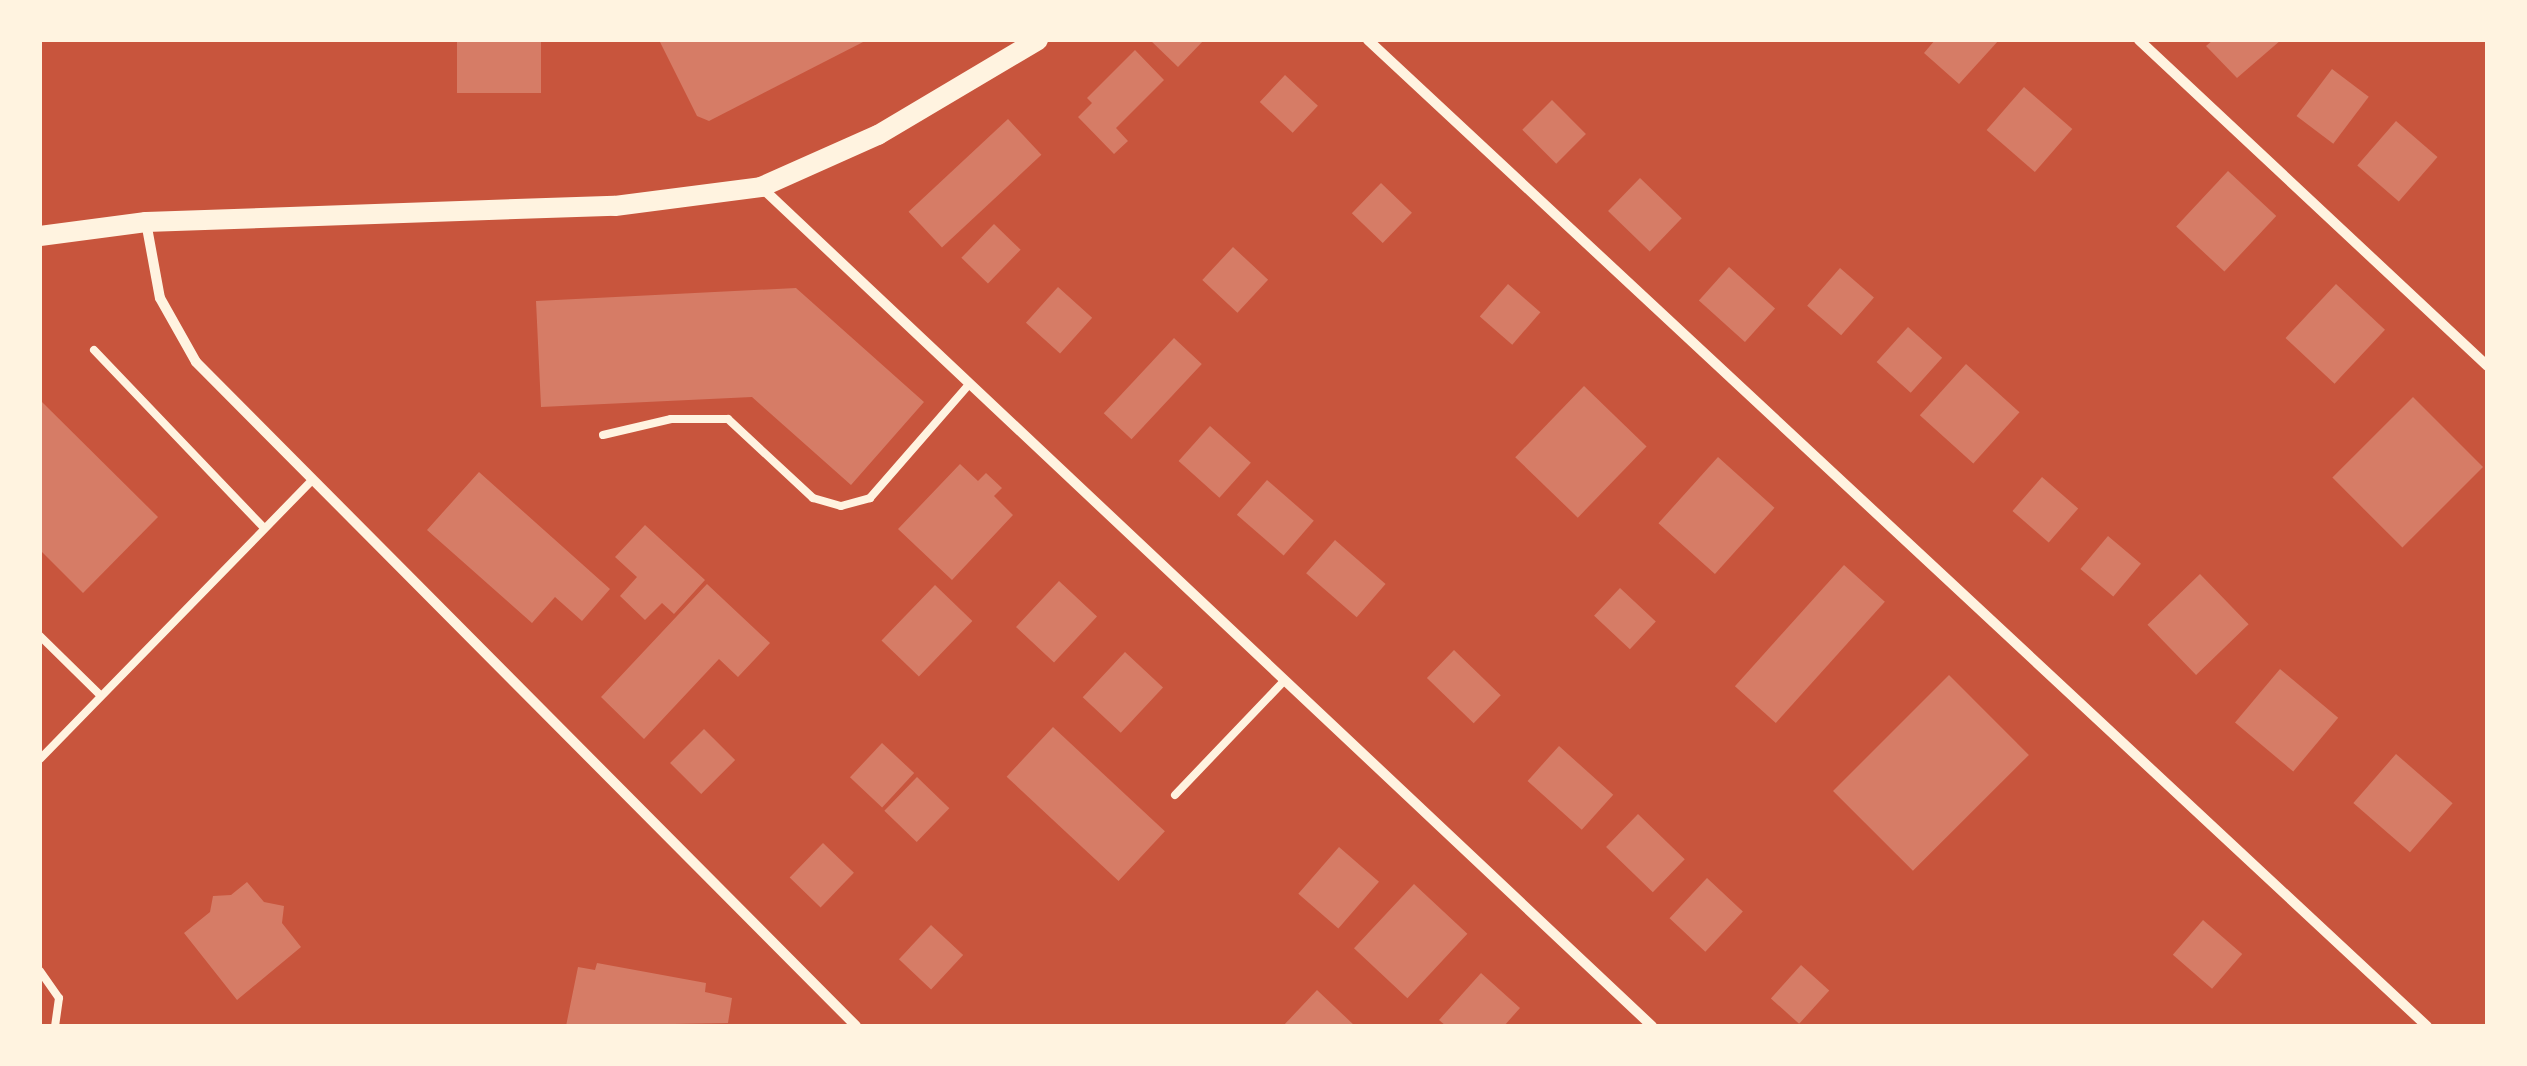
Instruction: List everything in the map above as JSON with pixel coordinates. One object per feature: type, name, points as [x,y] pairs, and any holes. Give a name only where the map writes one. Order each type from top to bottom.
[{"type":"main road","points":[[40,236],[146,222],[615,206],[761,187],[878,134],[1038,40]]},
{"type":"street","points":[[1368,40],[2427,1026]]},
{"type":"street","points":[[2139,40],[2487,366]]},
{"type":"street","points":[[761,187],[967,387],[1652,1026]]},
{"type":"street","points":[[146,222],[160,298],[174,332],[196,362],[856,1026]]},
{"type":"lane","points":[[94,350],[264,528]]},
{"type":"lane","points":[[603,435],[670,420],[728,420],[813,498],[841,506],[870,498],[967,387]]},
{"type":"lane","points":[[40,759],[312,480]]},
{"type":"lane","points":[[40,636],[100,694]]},
{"type":"lane","points":[[1176,796],[1283,682]]},
{"type":"lane","points":[[40,971],[59,998],[55,1026]]},
{"type":"building","points":[[457,40],[541,40],[541,93],[457,93]]},
{"type":"building","points":[[659,40],[867,40],[709,121],[697,116]]},
{"type":"building","points":[[1150,40],[1204,40],[1178,67]]},
{"type":"building","points":[[1935,40],[1999,40],[1959,84],[1924,53]]},
{"type":"building","points":[[2213,40],[2281,40],[2237,78],[2206,46]]},
{"type":"building","points":[[1135,50],[1164,80],[1116,128],[1128,141],[1114,154],[1078,117],[1092,103],[1087,98]]},
{"type":"building","points":[[2332,69],[2369,97],[2333,144],[2296,116]]},
{"type":"building","points":[[1285,75],[1318,106],[1293,133],[1260,102]]},
{"type":"building","points":[[2024,87],[2072,129],[2035,172],[1987,130]]},
{"type":"building","points":[[1552,100],[1586,134],[1556,164],[1522,130]]},
{"type":"building","points":[[1008,119],[1041,155],[942,248],[909,212]]},
{"type":"building","points":[[2396,121],[2438,157],[2399,202],[2357,166]]},
{"type":"building","points":[[2228,171],[2276,216],[2224,272],[2176,227]]},
{"type":"building","points":[[1640,178],[1682,218],[1650,251],[1608,211]]},
{"type":"building","points":[[1381,183],[1412,213],[1383,243],[1352,213]]},
{"type":"building","points":[[994,224],[1021,250],[988,284],[961,258]]},
{"type":"building","points":[[1233,247],[1268,280],[1237,313],[1202,280]]},
{"type":"building","points":[[1729,267],[1775,308],[1745,342],[1699,300]]},
{"type":"building","points":[[1840,268],[1874,298],[1841,335],[1807,306]]},
{"type":"building","points":[[1508,284],[1540,312],[1512,345],[1480,316]]},
{"type":"building","points":[[2336,284],[2385,330],[2335,384],[2286,338]]},
{"type":"building","points":[[1058,287],[1092,318],[1060,353],[1026,323]]},
{"type":"building","points":[[796,288],[924,402],[851,485],[752,397],[541,407],[536,301]]},
{"type":"building","points":[[1908,327],[1942,358],[1911,393],[1877,362]]},
{"type":"building","points":[[1174,338],[1202,364],[1132,439],[1104,413]]},
{"type":"building","points":[[1966,364],[2020,412],[1973,463],[1920,415]]},
{"type":"building","points":[[1584,386],[1647,446],[1578,518],[1515,457]]},
{"type":"building","points":[[2413,397],[2483,467],[2402,548],[2332,478]]},
{"type":"building","points":[[40,400],[158,517],[83,593],[40,550]]},
{"type":"building","points":[[1210,426],[1251,463],[1219,498],[1179,461]]},
{"type":"building","points":[[1718,457],[1774,508],[1715,574],[1658,523]]},
{"type":"building","points":[[960,464],[978,481],[986,473],[1002,488],[994,496],[1013,515],[952,580],[898,529]]},
{"type":"building","points":[[479,472],[610,589],[582,621],[555,597],[532,623],[427,530]]},
{"type":"building","points":[[2042,477],[2078,508],[2049,542],[2012,511]]},
{"type":"building","points":[[1267,480],[1314,521],[1284,555],[1237,515]]},
{"type":"building","points":[[645,525],[705,580],[674,614],[662,603],[645,620],[620,596],[637,577],[615,557]]},
{"type":"building","points":[[2108,536],[2141,564],[2113,597],[2080,569]]},
{"type":"building","points":[[1335,540],[1386,584],[1357,617],[1306,573]]},
{"type":"building","points":[[1844,565],[1885,602],[1776,723],[1735,686]]},
{"type":"building","points":[[2200,574],[2249,624],[2196,675],[2147,625]]},
{"type":"building","points":[[1059,581],[1097,616],[1054,663],[1016,627]]},
{"type":"building","points":[[707,584],[770,643],[738,677],[719,659],[644,739],[601,697]]},
{"type":"building","points":[[935,585],[972,621],[919,677],[882,640]]},
{"type":"building","points":[[1620,588],[1656,621],[1630,649],[1594,616]]},
{"type":"building","points":[[1454,650],[1501,695],[1474,723],[1427,678]]},
{"type":"building","points":[[1125,652],[1163,687],[1121,733],[1083,697]]},
{"type":"building","points":[[2280,669],[2338,718],[2293,771],[2235,723]]},
{"type":"building","points":[[1949,675],[2029,755],[1913,871],[1833,791]]},
{"type":"building","points":[[1053,727],[1165,831],[1119,881],[1007,777]]},
{"type":"building","points":[[704,729],[735,760],[701,794],[670,763]]},
{"type":"building","points":[[882,743],[914,773],[882,807],[850,777]]},
{"type":"building","points":[[1559,746],[1613,795],[1582,830],[1528,781]]},
{"type":"building","points":[[2396,754],[2453,803],[2410,852],[2353,803]]},
{"type":"building","points":[[917,777],[949,808],[917,842],[884,811]]},
{"type":"building","points":[[1638,814],[1685,859],[1653,892],[1606,847]]},
{"type":"building","points":[[823,843],[854,873],[821,907],[790,878]]},
{"type":"building","points":[[1339,847],[1379,882],[1338,929],[1298,894]]},
{"type":"building","points":[[1707,878],[1743,911],[1705,952],[1669,918]]},
{"type":"building","points":[[247,882],[264,902],[284,906],[282,923],[301,947],[237,1000],[184,933],[210,912],[213,896],[231,895]]},
{"type":"building","points":[[1414,884],[1467,934],[1407,998],[1354,948]]},
{"type":"building","points":[[2203,920],[2242,954],[2212,989],[2173,955]]},
{"type":"building","points":[[931,925],[963,955],[931,989],[899,959]]},
{"type":"building","points":[[597,963],[706,983],[705,992],[732,998],[728,1023],[566,1026],[578,967],[595,970]]},
{"type":"building","points":[[1801,965],[1829,990],[1799,1024],[1771,998]]},
{"type":"building","points":[[1481,973],[1520,1008],[1504,1026],[1446,1026],[1439,1020]]},
{"type":"building","points":[[1317,990],[1355,1026],[1283,1026]]}]
